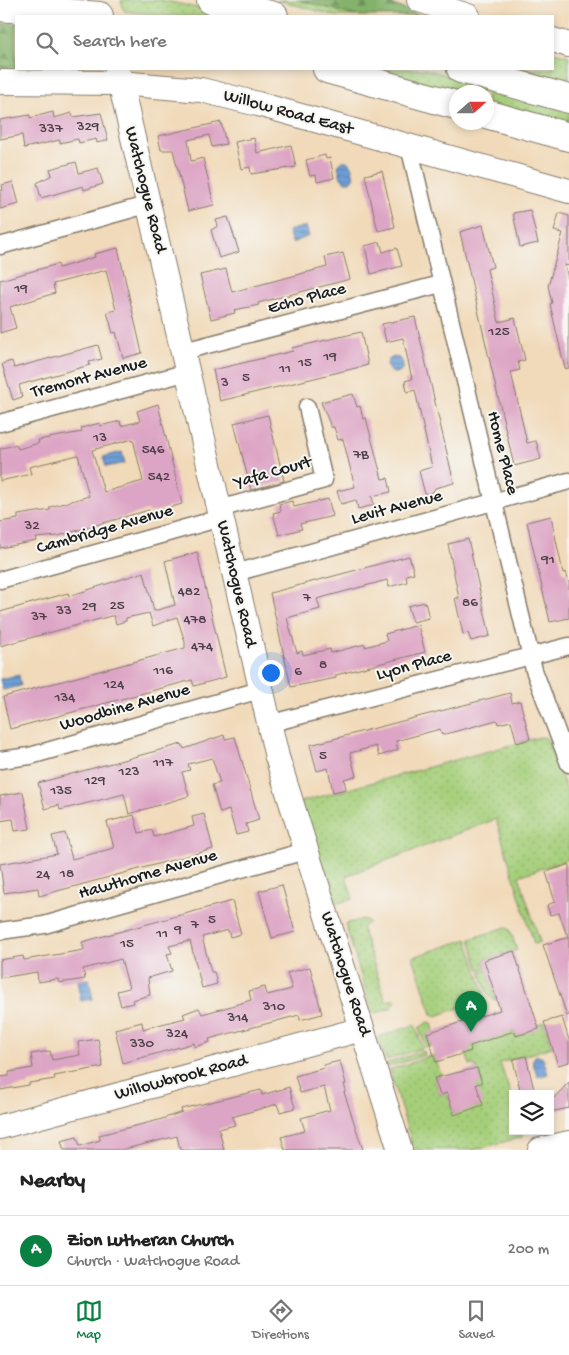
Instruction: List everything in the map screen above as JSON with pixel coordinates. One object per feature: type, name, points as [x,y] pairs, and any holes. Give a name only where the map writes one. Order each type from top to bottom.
[{"type":"highway","points":[[212,0],[270,15]]},
{"type":"highway","points":[[0,7],[91,15]]},
{"type":"highway","points":[[331,70],[449,103]]},
{"type":"highway","points":[[465,70],[569,99]]},
{"type":"highway","points":[[494,116],[569,137]]},
{"type":"street","points":[[94,0],[99,15]]},
{"type":"street","points":[[420,0],[465,15]]},
{"type":"street","points":[[554,40],[569,45]]},
{"type":"street","name":"Willow Road East","points":[[0,82],[118,76],[220,94],[569,191]]},
{"type":"street","name":"Watchogue Road","points":[[118,76],[150,204],[268,724],[305,851],[400,1150]]},
{"type":"street","name":"Home Place","points":[[409,146],[530,656],[569,764]]},
{"type":"street","points":[[0,246],[150,204]]},
{"type":"street","name":"Echo Place","points":[[186,361],[441,284]]},
{"type":"street","name":"Tremont Avenue","points":[[0,423],[186,361]]},
{"type":"street","name":"Yafa Court","points":[[220,514],[324,480],[307,407]]},
{"type":"street","name":"Levit Avenue","points":[[235,573],[569,481]]},
{"type":"street","name":"Cambridge Avenue","points":[[0,580],[220,514]]},
{"type":"street","name":"Lyon Place","points":[[268,724],[569,646]]},
{"type":"street","name":"Woodbine Avenue","points":[[0,760],[30,756],[260,690]]},
{"type":"street","name":"Hawthorne Avenue","points":[[0,930],[44,925],[305,851]]},
{"type":"street","name":"Willowbrook Road","points":[[0,1127],[362,1029]]},
{"type":"street","points":[[540,1150],[569,1143]]},
{"type":"green space","points":[[121,0],[162,0],[229,15],[155,15],[124,11]]},
{"type":"green space","points":[[277,0],[300,0],[352,15],[332,15]]},
{"type":"green space","points":[[300,0],[381,0],[419,15],[352,15]]},
{"type":"green space","points":[[15,23],[15,66],[0,67],[0,24]]},
{"type":"green space","points":[[554,52],[569,56],[569,82],[524,70],[554,70]]},
{"type":"green space","points":[[15,66],[15,70],[91,70],[90,72],[0,71],[0,67]]},
{"type":"green space","points":[[371,70],[429,70],[481,85],[449,85],[449,90]]},
{"type":"green space","points":[[494,89],[569,110],[569,126],[494,105]]},
{"type":"green space","points":[[540,737],[546,738],[569,796],[569,859],[519,876],[540,942],[534,944],[496,819],[346,876],[353,899],[331,905],[300,802]]},
{"type":"green space","points":[[363,919],[369,922],[362,928],[386,1001],[395,999],[396,1001],[391,1008],[373,1014],[345,924]]},
{"type":"green space","points":[[506,927],[510,930],[517,950],[484,960],[486,967],[479,969],[470,939]]},
{"type":"green space","points":[[467,939],[484,992],[479,1001],[436,1016],[432,1014],[413,957]]},
{"type":"green space","points":[[487,969],[496,999],[494,1000],[488,995],[480,971]]},
{"type":"green space","points":[[428,1022],[432,1023],[434,1031],[427,1034],[431,1046],[426,1047],[419,1028]]},
{"type":"green space","points":[[544,1022],[552,1047],[500,1063],[509,1090],[509,1135],[522,1135],[522,1137],[474,1150],[414,1150],[389,1070],[434,1055],[441,1075],[434,1078],[440,1095],[447,1093],[454,1114],[476,1084],[482,1082],[476,1066],[470,1065],[464,1048],[514,1031],[516,1036],[525,1033],[524,1029]]},
{"type":"green space","points":[[415,1025],[423,1048],[386,1060],[378,1037]]},
{"type":"green space","points":[[424,1051],[425,1055],[388,1067],[387,1063]]},
{"type":"water","points":[[342,161],[347,161],[351,165],[354,177],[350,182],[345,182],[341,178],[338,166]]},
{"type":"water","points":[[306,226],[309,236],[292,243],[288,231]]},
{"type":"water","points":[[395,357],[401,359],[403,365],[401,371],[395,373],[389,371],[387,365],[389,359]]},
{"type":"water","points":[[122,452],[125,463],[106,467],[103,457]]},
{"type":"water","points":[[19,675],[21,686],[3,690],[0,679]]},
{"type":"water","points":[[89,979],[93,999],[81,1001],[78,981]]},
{"type":"water","points":[[536,1055],[543,1058],[548,1074],[538,1077],[532,1061]]},
{"type":"building","points":[[53,112],[54,118],[72,113],[73,117],[101,113],[108,140],[97,143],[96,139],[79,143],[78,139],[60,143],[60,140],[24,148],[22,135],[0,139],[0,120],[30,115],[30,118]]},
{"type":"building","points":[[221,122],[226,144],[212,147],[209,135],[188,140],[191,161],[203,158],[214,205],[188,211],[173,150],[161,150],[158,136]]},
{"type":"building","points":[[254,138],[257,153],[291,145],[296,167],[251,174],[250,167],[241,169],[235,142]]},
{"type":"building","points":[[325,155],[326,159],[330,158],[334,178],[317,182],[316,175],[310,176],[306,160]]},
{"type":"building","points":[[76,162],[79,173],[98,168],[103,184],[84,190],[83,186],[41,198],[37,183],[52,175],[50,169]]},
{"type":"building","points":[[382,171],[395,227],[378,231],[365,175]]},
{"type":"building","points":[[13,182],[19,204],[0,209],[2,185]]},
{"type":"building","points":[[530,210],[538,243],[520,247],[513,213]]},
{"type":"building","points":[[559,213],[569,216],[569,266],[565,265],[569,283],[569,368],[565,369],[550,304],[552,303],[548,286],[563,233],[554,231]]},
{"type":"building","points":[[228,217],[239,252],[219,258],[211,230],[218,226],[216,220]]},
{"type":"building","points":[[483,225],[493,267],[487,269],[499,322],[515,318],[525,360],[518,362],[520,370],[511,372],[527,443],[536,441],[541,459],[514,466],[460,232]]},
{"type":"building","points":[[380,242],[383,252],[397,248],[402,266],[371,274],[365,246]]},
{"type":"building","points":[[118,248],[142,353],[123,358],[116,332],[113,333],[107,312],[116,310],[106,270],[53,284],[55,293],[10,307],[16,328],[0,333],[0,280],[58,264],[59,268],[95,257],[94,254]]},
{"type":"building","points":[[343,253],[350,279],[258,303],[259,305],[234,310],[235,313],[211,319],[200,275],[226,269],[232,292],[327,267],[325,257]]},
{"type":"building","points":[[415,317],[454,483],[435,488],[433,492],[425,494],[419,471],[432,467],[415,390],[407,392],[405,381],[412,379],[403,338],[386,342],[382,324]]},
{"type":"building","points":[[361,332],[368,365],[220,401],[213,370],[293,351],[292,348]]},
{"type":"building","points":[[98,345],[102,359],[89,362],[90,365],[19,385],[22,397],[13,400],[2,364],[12,361],[14,368]]},
{"type":"building","points":[[353,394],[357,407],[360,406],[363,419],[366,418],[382,479],[388,478],[391,492],[372,496],[374,505],[358,509],[356,500],[341,504],[337,491],[355,487],[343,439],[338,440],[334,427],[331,427],[321,402]]},
{"type":"building","points":[[158,404],[182,504],[150,513],[149,510],[58,536],[36,538],[37,541],[0,548],[0,522],[18,519],[18,515],[50,510],[50,507],[89,496],[78,455],[29,467],[31,474],[0,481],[0,449],[16,444],[18,449],[39,443],[38,440],[82,432],[81,428],[100,423],[100,426],[120,421],[121,426],[140,421],[137,411]],"holes":[[[133,439],[143,481],[104,492],[92,450]]]},
{"type":"building","points":[[268,415],[284,481],[251,490],[234,423]]},
{"type":"building","points":[[328,499],[333,516],[300,524],[302,529],[279,535],[273,513],[281,511],[279,504],[292,501],[294,507]]},
{"type":"building","points":[[551,516],[563,573],[566,572],[569,583],[569,618],[550,622],[527,522]]},
{"type":"building","points":[[468,539],[490,636],[471,641],[468,633],[463,634],[455,598],[459,598],[448,544]]},
{"type":"building","points":[[197,552],[226,677],[194,686],[192,680],[10,729],[3,697],[185,648],[185,642],[177,617],[153,626],[149,613],[126,618],[126,621],[116,624],[114,616],[111,616],[0,646],[0,612],[68,593],[69,596],[144,572],[154,611],[175,605],[165,561]]},
{"type":"building","points":[[409,556],[414,573],[406,575],[407,582],[389,587],[387,580],[317,599],[320,609],[287,618],[297,653],[302,651],[303,655],[330,649],[331,653],[365,644],[365,647],[387,641],[385,634],[418,625],[425,652],[336,675],[336,678],[291,687],[270,593]]},
{"type":"building","points":[[425,602],[429,618],[413,622],[408,606]]},
{"type":"building","points":[[510,693],[512,703],[520,701],[530,739],[517,743],[511,721],[498,724],[497,720],[442,735],[440,729],[396,741],[398,750],[379,756],[376,746],[350,753],[356,776],[344,779],[346,789],[333,792],[328,768],[317,771],[310,745]]},
{"type":"building","points":[[224,735],[225,739],[235,737],[259,820],[246,824],[248,832],[236,835],[229,810],[220,813],[212,785],[220,783],[212,758],[188,764],[190,770],[182,772],[189,796],[129,814],[124,794],[60,810],[59,805],[45,809],[38,783],[182,744],[184,749]]},
{"type":"building","points":[[23,792],[30,829],[15,831],[13,819],[0,821],[0,796]]},
{"type":"building","points":[[204,814],[213,849],[39,896],[38,888],[4,893],[0,864],[57,854],[52,836],[65,833],[72,859],[114,848],[107,822],[134,815],[139,833],[152,830],[154,837],[194,826],[192,817]]},
{"type":"building","points":[[569,864],[569,936],[567,936],[559,913],[550,915],[547,905],[555,902],[546,872]]},
{"type":"building","points":[[282,885],[295,932],[272,938],[259,891]]},
{"type":"building","points":[[232,901],[241,934],[230,937],[228,930],[202,937],[211,972],[214,972],[217,984],[202,988],[190,941],[169,946],[172,953],[167,954],[172,971],[148,978],[150,995],[132,1000],[133,1003],[121,1006],[117,991],[129,988],[121,959],[83,969],[85,979],[59,983],[58,979],[38,982],[37,972],[0,978],[0,960],[23,956],[24,960],[84,950],[82,942]]},
{"type":"building","points":[[569,937],[569,1015],[567,1016],[543,945]]},
{"type":"building","points":[[514,951],[539,1029],[516,1036],[514,1031],[470,1046],[471,1051],[436,1062],[427,1033],[500,1010],[484,960]]},
{"type":"building","points":[[310,967],[322,1014],[300,1020],[299,1015],[209,1039],[210,1042],[195,1047],[194,1043],[123,1063],[115,1029],[142,1022],[143,1029],[185,1018],[183,1014],[199,1008],[202,1014],[228,1007],[251,1000],[249,991],[265,987],[267,995],[292,989],[287,973]]},
{"type":"building","points":[[562,1017],[569,1040],[569,1062],[558,1065],[544,1022]]},
{"type":"building","points":[[98,1039],[103,1067],[54,1076],[55,1079],[0,1090],[0,1077],[9,1076],[9,1072],[33,1068],[31,1054],[50,1051],[52,1060],[80,1055],[78,1042]]},
{"type":"building","points":[[526,1056],[534,1090],[520,1090],[514,1059]]},
{"type":"building","points":[[340,1061],[346,1084],[344,1084],[346,1091],[344,1092],[363,1150],[285,1150],[281,1137],[305,1131],[301,1118],[330,1110],[324,1087],[300,1093],[295,1076],[324,1068],[323,1065]]},
{"type":"building","points":[[477,1068],[482,1083],[476,1084],[483,1105],[454,1115],[447,1093],[440,1095],[434,1078]]},
{"type":"building","points":[[569,1082],[569,1108],[554,1111],[554,1098]]},
{"type":"building","points":[[289,1087],[295,1108],[280,1112],[277,1104],[232,1117],[235,1125],[219,1129],[224,1150],[180,1150],[177,1136],[121,1150],[64,1150],[61,1141],[77,1137],[80,1146],[100,1140],[99,1135],[159,1120],[182,1112],[181,1109],[261,1090],[262,1095]]},
{"type":"place","name":"Zion Lutheran Church","points":[[471,1032]]}]
